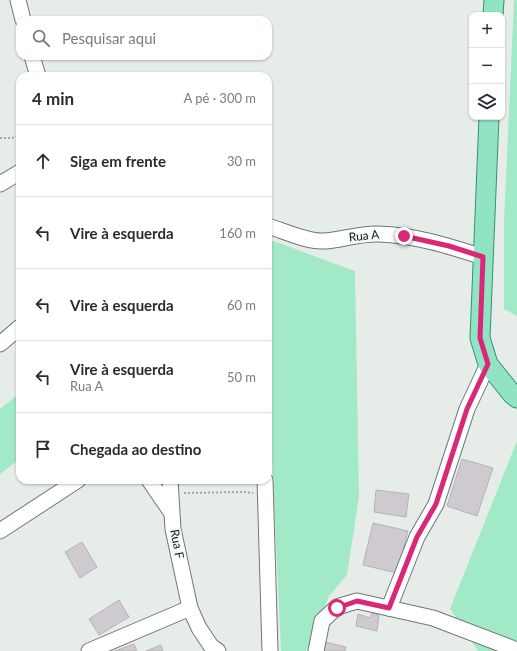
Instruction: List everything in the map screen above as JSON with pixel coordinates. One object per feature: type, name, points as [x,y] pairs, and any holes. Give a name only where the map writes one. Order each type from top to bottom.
[{"type":"main road","points":[[493,12],[494,0]]},
{"type":"main road","points":[[489,120],[480,338],[488,364],[512,394],[517,398]]},
{"type":"street","points":[[18,0],[22,16]]},
{"type":"street","points":[[33,60],[37,72]]},
{"type":"street","points":[[0,184],[16,174]]},
{"type":"street","name":"Rua A","points":[[272,227],[314,241],[324,241],[377,233],[404,236],[449,246],[483,257]]},
{"type":"street","points":[[0,344],[16,330]]},
{"type":"street","points":[[389,608],[417,537],[436,504],[467,409],[488,364]]},
{"type":"street","points":[[0,531],[72,484]]},
{"type":"street","points":[[152,484],[172,513]]},
{"type":"street","name":"Rua F","points":[[170,487],[173,529],[190,608],[199,628],[211,646],[218,651]]},
{"type":"street","points":[[265,487],[270,651]]},
{"type":"street","points":[[316,651],[322,621],[337,608],[357,601],[432,618],[517,650]]},
{"type":"street","points":[[89,651],[190,608]]},
{"type":"path","points":[[0,138],[16,136]]},
{"type":"path","points":[[170,487],[244,492],[265,487]]},
{"type":"green space","points":[[514,0],[517,0],[517,316],[504,309],[504,222]]},
{"type":"green space","points":[[272,240],[355,271],[359,497],[347,575],[329,596],[306,651],[281,651],[272,457]]},
{"type":"green space","points":[[16,396],[16,462],[0,474],[0,409]]},
{"type":"green space","points":[[517,441],[517,651],[478,651],[450,609]]},
{"type":"building","points":[[462,459],[493,468],[477,516],[447,506]]},
{"type":"building","points":[[376,490],[409,494],[406,517],[374,512]]},
{"type":"building","points":[[373,523],[408,531],[397,573],[363,565]]},
{"type":"building","points":[[82,542],[97,567],[80,578],[65,552]]},
{"type":"building","points":[[119,600],[129,617],[99,635],[89,619]]},
{"type":"building","points":[[372,613],[379,615],[377,631],[356,626],[358,614],[370,618]]},
{"type":"building","points":[[325,642],[346,647],[345,651],[323,651]]},
{"type":"building","points":[[134,644],[137,651],[115,651]]},
{"type":"building","points":[[161,645],[163,651],[146,651]]},
{"type":"route","points":[[337,608],[357,601],[389,608],[417,537],[436,504],[467,409],[488,364],[480,338],[483,257],[449,246],[404,236]]}]
